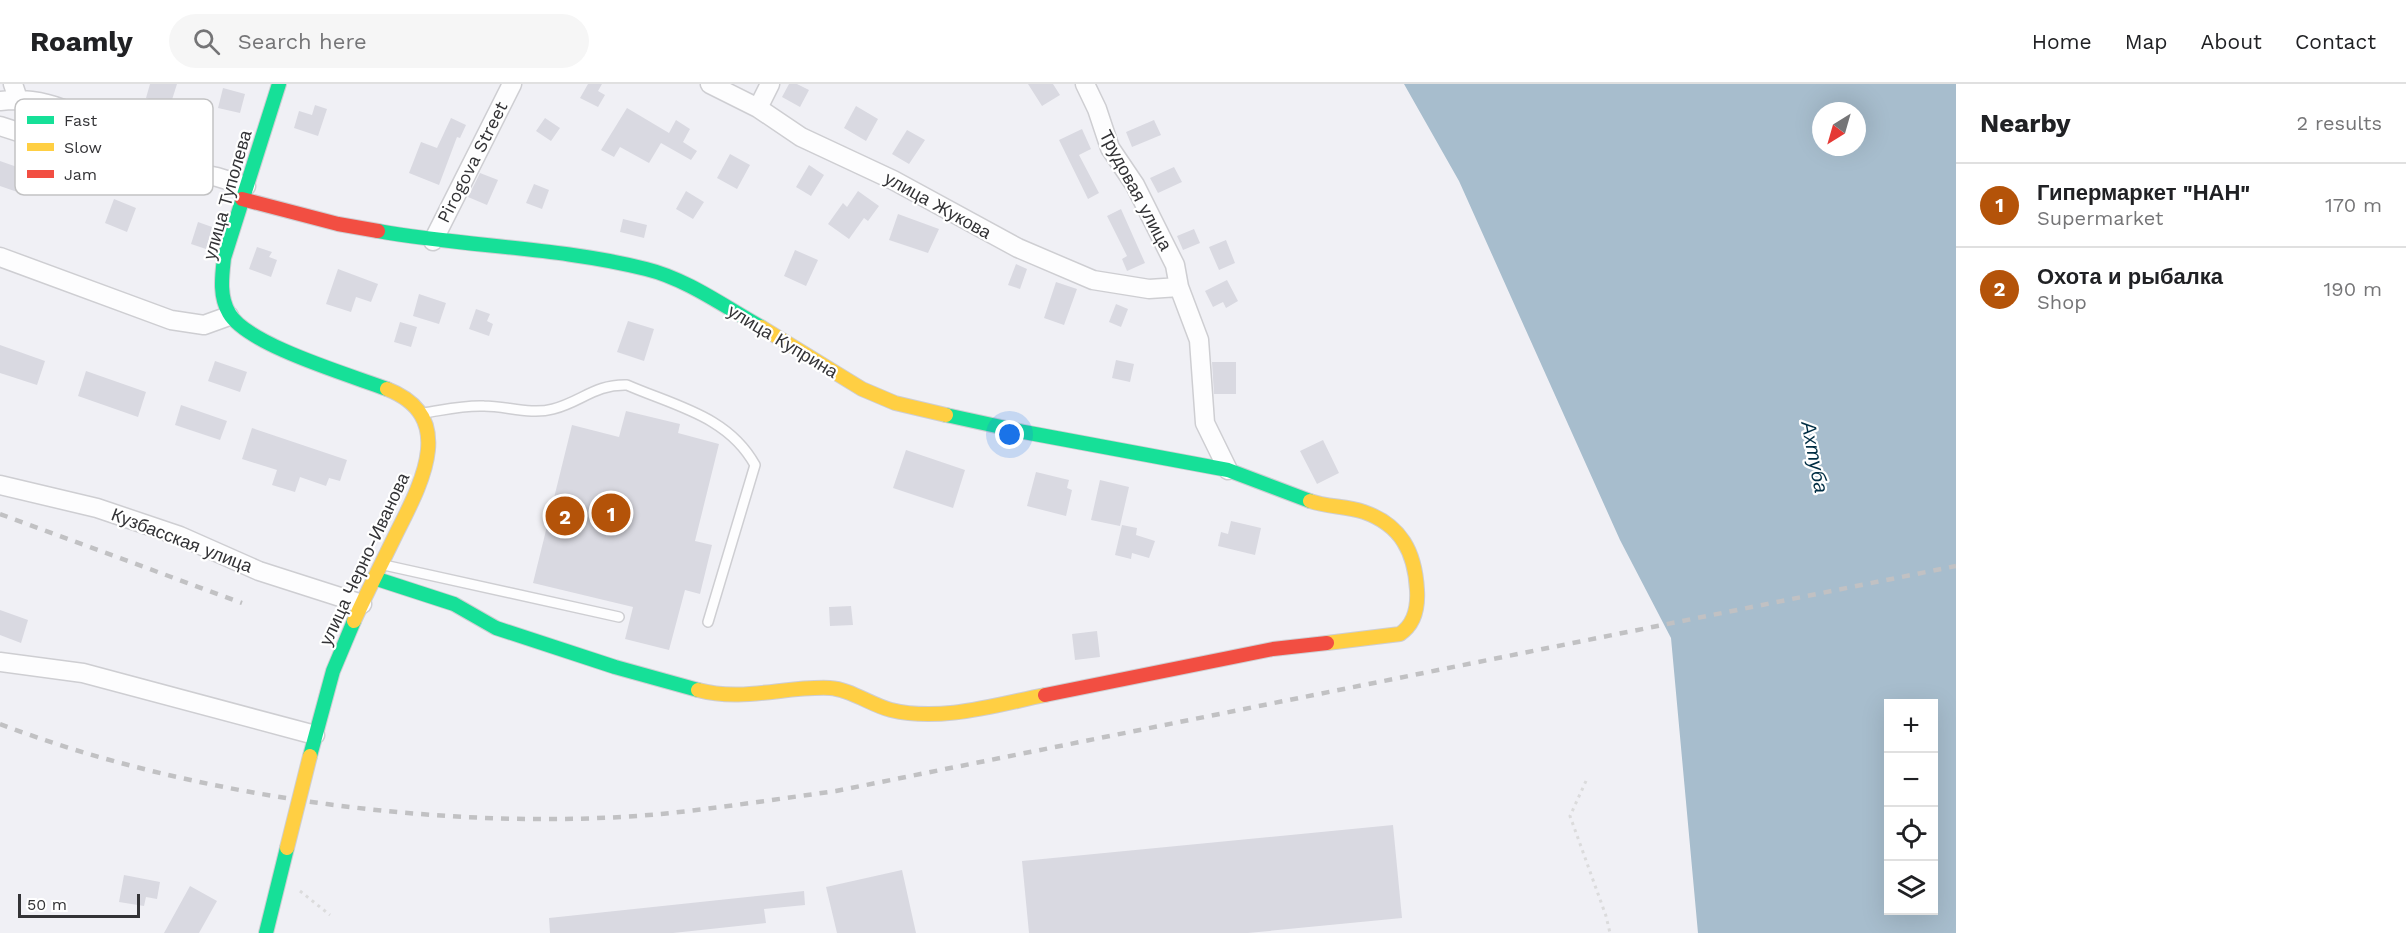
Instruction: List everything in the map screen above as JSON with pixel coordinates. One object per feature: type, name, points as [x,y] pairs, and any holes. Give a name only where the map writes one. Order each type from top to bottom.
[{"type":"street","name":"улица Туполева","points":[[229,316],[224,307],[221,285],[224,258],[279,84]]},
{"type":"street","name":"Pirogova Street","points":[[433,241],[512,84]]},
{"type":"street","name":"улица Жукова","points":[[710,84],[758,108],[801,137],[893,180],[1018,248],[1093,280],[1149,290],[1179,287]]},
{"type":"street","points":[[758,108],[770,84]]},
{"type":"street","name":"Трудовая улица","points":[[1085,84],[1097,109],[1110,148],[1136,185],[1175,265],[1179,287],[1199,340],[1205,423],[1228,470]]},
{"type":"street","points":[[10,95],[26,99]]},
{"type":"street","name":"улица Куприна","points":[[0,126],[15,131]]},
{"type":"street","name":"улица Куприна","points":[[213,176],[244,193],[338,224],[433,241],[582,257],[648,269],[683,283],[812,356],[862,389],[895,403],[1001,428],[1228,470],[1321,505],[1364,512],[1400,533],[1416,565],[1418,606],[1408,629],[1400,634],[1367,636],[1218,659],[944,714],[920,714],[890,710],[832,688],[738,696],[714,694],[615,667],[496,628],[454,604],[374,578]]},
{"type":"street","points":[[0,257],[171,320],[204,325],[229,316],[238,328],[255,338],[402,395],[421,414]]},
{"type":"street","name":"улица Черно-Иванова","points":[[266,933],[333,671],[374,578],[421,484],[428,459],[428,434],[421,414]]},
{"type":"street","name":"Кузбасская улица","points":[[0,485],[97,508],[180,536],[259,571],[362,604]]},
{"type":"street","points":[[0,662],[82,674],[315,735]]},
{"type":"lane","points":[[421,414],[467,406],[529,411],[553,410],[592,391],[613,385],[627,386],[715,422],[746,450],[755,465],[708,622]]},
{"type":"lane","points":[[381,564],[619,617]]},
{"type":"path","points":[[1586,782],[1570,816],[1610,933]]},
{"type":"path","points":[[300,891],[330,915]]},
{"type":"water","name":"Ахтуба","points":[[1404,84],[1956,84],[1956,933],[1698,933],[1671,638],[1620,540],[1459,181]]},
{"type":"building","points":[[150,84],[177,84],[172,99],[146,98]]},
{"type":"building","points":[[588,84],[602,84],[598,91],[605,95],[598,107],[580,98]]},
{"type":"building","points":[[789,84],[797,84],[809,90],[800,107],[782,97]]},
{"type":"building","points":[[1028,84],[1053,84],[1060,95],[1042,106]]},
{"type":"building","points":[[223,88],[245,94],[240,113],[218,108]]},
{"type":"building","points":[[315,105],[327,109],[318,136],[294,128],[299,111],[312,115]]},
{"type":"building","points":[[856,106],[878,119],[866,141],[844,128]]},
{"type":"building","points":[[627,108],[669,133],[676,120],[690,129],[683,142],[697,151],[691,160],[661,143],[649,163],[620,147],[614,157],[601,150]]},
{"type":"building","points":[[451,118],[466,125],[460,138],[457,137],[439,185],[409,173],[421,142],[437,148]]},
{"type":"building","points":[[545,118],[560,128],[551,141],[536,131]]},
{"type":"building","points":[[1154,120],[1161,135],[1132,147],[1126,132]]},
{"type":"building","points":[[1082,129],[1091,149],[1079,155],[1099,193],[1088,199],[1059,140]]},
{"type":"building","points":[[907,130],[925,140],[909,164],[892,154]]},
{"type":"building","points":[[730,154],[750,165],[737,189],[717,178]]},
{"type":"building","points":[[0,161],[15,166],[15,191],[0,186]]},
{"type":"building","points":[[809,165],[824,175],[811,196],[796,187]]},
{"type":"building","points":[[1174,167],[1182,182],[1158,193],[1150,178]]},
{"type":"building","points":[[480,173],[498,180],[487,205],[468,197]]},
{"type":"building","points":[[534,184],[549,190],[542,209],[526,203]]},
{"type":"building","points":[[686,191],[704,202],[693,219],[676,209]]},
{"type":"building","points":[[858,191],[879,206],[868,221],[864,218],[849,239],[828,224],[843,203],[847,207]]},
{"type":"building","points":[[114,199],[136,208],[127,232],[105,223]]},
{"type":"building","points":[[1121,209],[1145,263],[1127,271],[1122,259],[1127,256],[1107,216]]},
{"type":"building","points":[[898,214],[939,229],[928,253],[889,240]]},
{"type":"building","points":[[623,219],[647,225],[644,238],[620,232]]},
{"type":"building","points":[[198,222],[212,227],[206,249],[191,244]]},
{"type":"building","points":[[1194,229],[1200,243],[1183,250],[1177,236]]},
{"type":"building","points":[[1226,240],[1235,263],[1219,270],[1209,247]]},
{"type":"building","points":[[257,247],[272,252],[269,257],[277,260],[271,277],[249,269]]},
{"type":"building","points":[[795,250],[818,260],[806,286],[784,276]]},
{"type":"building","points":[[1016,264],[1027,269],[1020,289],[1008,285]]},
{"type":"building","points":[[338,269],[378,284],[371,302],[356,297],[351,312],[326,304]]},
{"type":"building","points":[[1227,280],[1238,301],[1226,308],[1223,302],[1213,307],[1205,291]]},
{"type":"building","points":[[1056,282],[1077,289],[1064,325],[1044,318]]},
{"type":"building","points":[[419,294],[446,303],[439,324],[413,316]]},
{"type":"building","points":[[1116,304],[1128,309],[1121,327],[1109,322]]},
{"type":"building","points":[[476,309],[490,314],[487,321],[493,324],[489,336],[469,329]]},
{"type":"building","points":[[628,321],[654,329],[644,361],[617,352]]},
{"type":"building","points":[[400,322],[417,327],[411,347],[394,342]]},
{"type":"building","points":[[0,345],[45,361],[37,385],[0,373]]},
{"type":"building","points":[[1116,360],[1134,364],[1130,382],[1112,378]]},
{"type":"building","points":[[215,361],[247,372],[240,392],[208,381]]},
{"type":"building","points":[[1212,362],[1236,362],[1236,394],[1214,394]]},
{"type":"building","points":[[86,371],[146,392],[138,417],[78,396]]},
{"type":"building","points":[[181,405],[227,421],[220,440],[175,425]]},
{"type":"building","points":[[626,411],[680,424],[678,433],[719,444],[695,541],[712,545],[700,594],[685,590],[669,650],[625,639],[633,607],[533,583],[572,425],[619,437]]},
{"type":"building","points":[[252,428],[347,460],[340,481],[329,478],[326,486],[300,477],[295,492],[272,485],[277,470],[242,459]]},
{"type":"building","points":[[1323,440],[1339,473],[1317,484],[1300,451]]},
{"type":"building","points":[[906,450],[965,470],[953,508],[893,488]]},
{"type":"building","points":[[1036,472],[1069,480],[1067,488],[1072,490],[1066,516],[1027,506]]},
{"type":"building","points":[[1100,480],[1129,487],[1120,526],[1091,520]]},
{"type":"building","points":[[1231,521],[1261,528],[1255,555],[1218,546],[1221,532],[1228,534]]},
{"type":"building","points":[[1122,525],[1137,528],[1136,535],[1155,541],[1149,558],[1132,553],[1131,559],[1115,555]]},
{"type":"building","points":[[851,606],[853,625],[830,626],[829,607]]},
{"type":"building","points":[[0,610],[28,620],[21,643],[0,635]]},
{"type":"building","points":[[1097,631],[1100,657],[1075,660],[1072,634]]},
{"type":"building","points":[[1393,825],[1402,918],[1248,933],[1029,933],[1022,861]]},
{"type":"building","points":[[902,870],[916,933],[837,933],[826,887]]},
{"type":"building","points":[[124,875],[160,882],[157,899],[146,897],[144,906],[119,902]]},
{"type":"building","points":[[190,886],[217,901],[199,933],[164,933]]},
{"type":"building","points":[[804,891],[805,905],[764,909],[766,923],[673,933],[550,933],[549,918]]},
{"type":"railway","points":[[0,514],[242,603]]},
{"type":"railway","points":[[0,724],[75,750],[156,772],[240,790],[326,804],[412,813],[498,818],[581,819],[661,814],[836,791],[1956,566]]},
{"type":"traffic: fast","points":[[279,84],[224,258],[222,286],[226,306],[239,325],[277,347],[387,389]]},
{"type":"traffic: fast","points":[[378,231],[580,256],[646,269],[691,286],[761,327]]},
{"type":"traffic: fast","points":[[946,415],[1228,470],[1310,501]]},
{"type":"traffic: fast","points":[[374,578],[454,604],[496,628],[615,667],[698,690]]},
{"type":"traffic: fast","points":[[310,756],[333,671],[354,621]]},
{"type":"traffic: fast","points":[[266,933],[287,848]]},
{"type":"traffic: slow","points":[[761,327],[862,389],[895,403],[946,415]]},
{"type":"traffic: slow","points":[[354,621],[415,495],[428,454],[428,435],[422,417],[409,401],[387,389]]},
{"type":"traffic: slow","points":[[1310,501],[1364,512],[1388,524],[1404,542],[1416,576],[1416,608],[1409,625],[1400,634],[1327,643]]},
{"type":"traffic: slow","points":[[698,690],[748,694],[830,688],[845,691],[891,710],[929,714],[968,711],[1045,695]]},
{"type":"traffic: slow","points":[[287,848],[310,756]]},
{"type":"traffic: jam","points":[[242,199],[338,224],[378,231]]},
{"type":"traffic: jam","points":[[1045,695],[1273,649],[1327,643]]},
{"type":"place","name":"Гипермаркет \"НАН\"","points":[[611,513]]},
{"type":"place","name":"Охота и рыбалка","points":[[565,516]]}]
